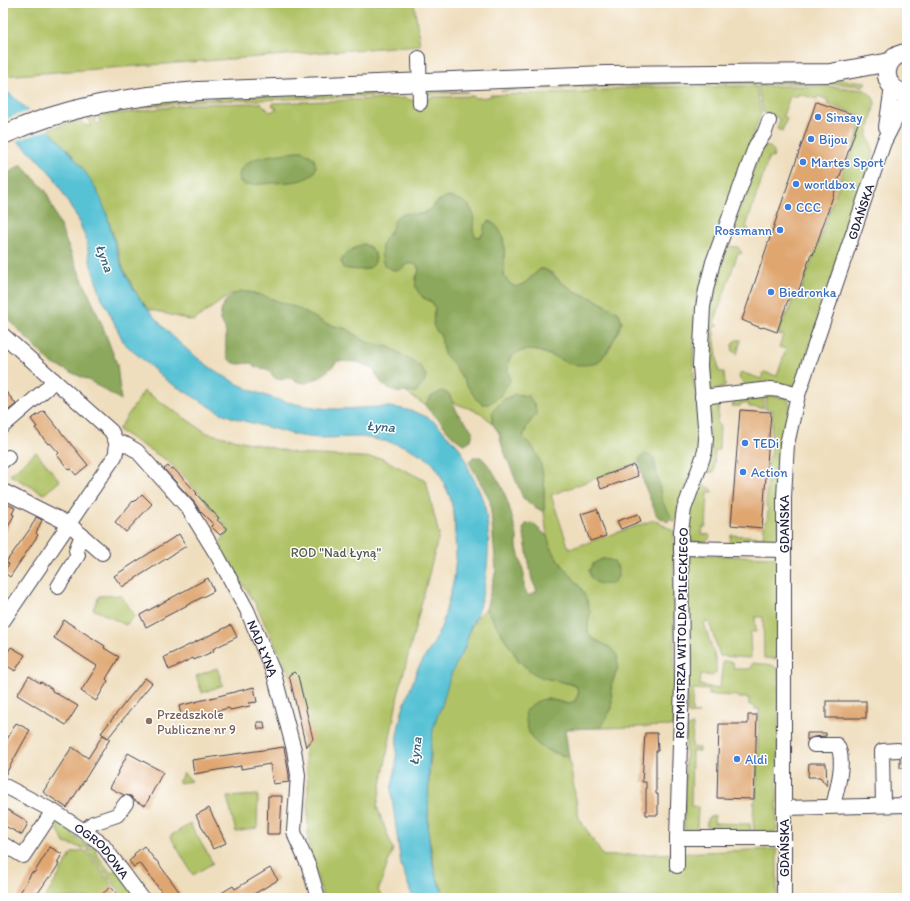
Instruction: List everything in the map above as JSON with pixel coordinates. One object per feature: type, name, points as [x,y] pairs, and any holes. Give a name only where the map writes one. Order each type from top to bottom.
[{"type":"main road","points":[[830,73],[902,54]]},
{"type":"main road","points":[[896,87],[887,72],[902,54]]},
{"type":"main road","points":[[3,135],[73,110],[131,98],[198,91],[605,75],[830,73],[875,79],[896,87]]},
{"type":"street","points":[[419,58],[420,102]]},
{"type":"street","name":"GDAŃSKA","points":[[784,898],[784,550],[786,455],[790,426],[798,395],[884,142],[896,87]]},
{"type":"street","name":"GDAŃSKA","points":[[884,142],[907,97]]},
{"type":"street","name":"ROTMISTRZA WITOLDA PILECKIEGO","points":[[677,866],[682,682],[681,531],[684,509],[705,451],[706,428],[700,380],[703,307],[713,262],[756,145],[764,134],[769,121]]},
{"type":"street","points":[[3,335],[111,431],[116,441],[117,448],[115,456],[3,621]]},
{"type":"street","points":[[3,426],[46,389],[54,380]]},
{"type":"street","points":[[702,397],[770,389],[798,395]]},
{"type":"street","name":"NAD ŁYNĄ","points":[[116,441],[137,451],[188,508],[217,555],[247,610],[274,674],[294,750],[298,775],[294,831],[309,867],[318,898]]},
{"type":"street","points":[[3,491],[69,524],[102,554]]},
{"type":"street","points":[[58,587],[78,555],[76,550],[82,536]]},
{"type":"street","points":[[681,548],[784,550]]},
{"type":"street","points":[[814,745],[837,745],[841,752],[840,776],[833,806]]},
{"type":"street","points":[[883,805],[882,751],[898,750]]},
{"type":"street","name":"OGRODOWA","points":[[3,785],[53,812],[102,844],[142,898]]},
{"type":"street","points":[[84,831],[93,823],[117,815],[126,803]]},
{"type":"street","points":[[784,808],[907,805]]},
{"type":"street","points":[[3,844],[23,856],[53,812]]},
{"type":"street","points":[[677,838],[784,838]]},
{"type":"green space","points":[[3,3],[414,3],[420,45],[3,76]]},
{"type":"green space","points":[[834,79],[866,82],[863,86],[825,83],[682,83],[501,91],[517,87],[596,83]]},
{"type":"green space","points":[[756,86],[761,113],[699,290],[693,358],[699,425],[698,451],[680,501],[675,522],[660,515],[642,461],[551,495],[569,549],[654,520],[674,531],[674,726],[601,728],[612,708],[611,686],[618,667],[611,648],[592,638],[588,632],[590,612],[572,576],[558,560],[547,536],[544,512],[544,481],[541,466],[534,449],[523,437],[527,426],[536,414],[493,411],[492,423],[481,413],[452,402],[449,394],[432,396],[425,405],[405,392],[409,392],[426,376],[419,365],[389,347],[366,342],[347,329],[326,324],[297,308],[251,292],[231,294],[193,321],[148,309],[138,296],[123,268],[107,215],[70,154],[48,129],[80,120],[84,125],[91,126],[88,118],[94,116],[96,124],[100,123],[98,115],[193,104],[261,103],[270,112],[277,109],[272,105],[273,103],[404,98],[418,102],[432,97],[473,96],[475,98],[490,97],[490,95],[582,92],[637,87]],"holes":[[[439,200],[465,202],[473,213],[472,231],[474,236],[479,237],[484,233],[485,225],[503,236],[504,276],[510,284],[516,287],[525,283],[540,269],[551,272],[562,283],[619,313],[622,322],[608,352],[552,356],[526,349],[515,353],[509,359],[508,371],[510,381],[452,362],[444,354],[441,336],[435,329],[433,314],[435,309],[433,302],[423,298],[415,279],[419,271],[417,265],[408,264],[400,270],[384,240],[403,214],[415,215],[423,213]],[[363,244],[372,249],[376,259],[375,262],[370,267],[365,269],[351,269]],[[602,559],[614,562],[618,569],[593,564]]]},
{"type":"green space","points":[[758,86],[827,86],[865,90],[872,96],[875,102],[867,138],[869,139],[874,153],[797,383],[789,387],[747,386],[739,377],[741,372],[761,379],[764,372],[777,376],[786,349],[779,347],[783,335],[778,334],[785,314],[788,314],[794,294],[799,296],[847,160],[850,158],[862,116],[827,104],[828,100],[818,96],[817,99],[798,94],[798,96],[790,96],[783,116],[787,118],[782,131],[777,129],[780,119],[763,112]]},
{"type":"green space","points":[[431,90],[468,92],[431,94],[426,96]]},
{"type":"green space","points":[[398,91],[398,94],[396,95],[197,101],[99,111],[168,99]]},
{"type":"green space","points":[[770,147],[772,149],[774,156],[773,158],[769,157],[746,227],[749,229],[748,231],[743,232],[736,229],[734,223],[761,149]]},
{"type":"green space","points":[[295,151],[303,151],[314,158],[316,167],[314,173],[310,177],[290,182],[251,185],[244,185],[239,180],[240,171],[251,161]]},
{"type":"green space","points":[[21,164],[46,191],[117,364],[121,400],[90,381],[51,363],[3,314],[3,177]]},
{"type":"green space","points":[[446,197],[462,201],[469,206],[473,213],[473,230],[475,236],[479,237],[483,234],[485,225],[489,221],[495,224],[499,229],[504,246],[504,274],[511,284],[516,287],[525,283],[540,269],[545,269],[562,283],[577,292],[594,299],[619,313],[622,322],[620,328],[609,348],[598,363],[582,365],[571,364],[535,350],[525,350],[509,359],[508,370],[510,381],[500,396],[489,404],[483,404],[476,399],[452,362],[444,354],[441,336],[433,324],[435,309],[433,303],[419,294],[417,290],[416,282],[419,271],[417,265],[410,264],[406,265],[400,270],[393,270],[384,265],[382,259],[383,241],[391,232],[399,215],[424,213]]},
{"type":"green space","points":[[363,244],[368,246],[374,253],[374,264],[363,270],[343,268],[341,261],[345,255]]},
{"type":"green space","points":[[729,246],[738,247],[742,253],[738,253],[714,323],[719,326],[713,327],[719,372],[724,372],[725,385],[723,388],[711,390],[707,386],[706,372],[710,300],[718,267],[725,248]]},
{"type":"green space","points":[[242,291],[261,295],[297,308],[326,324],[347,329],[366,342],[389,347],[419,365],[426,376],[424,383],[416,392],[396,392],[383,385],[373,369],[357,362],[338,361],[321,377],[307,383],[299,382],[291,378],[276,379],[267,369],[255,367],[252,363],[239,364],[233,362],[229,359],[227,354],[226,331],[220,321],[225,302],[232,295]]},
{"type":"green space","points":[[741,340],[737,354],[733,351],[732,346],[733,342]]},
{"type":"green space","name":"ROD \"Nad Łyną\"","points":[[144,391],[207,433],[299,454],[381,458],[426,481],[439,535],[398,695],[377,807],[393,849],[378,891],[385,898],[323,898],[308,843],[308,783],[299,695],[255,603],[218,547],[228,529],[187,479],[166,460],[118,430]]},
{"type":"green space","points":[[442,391],[449,394],[458,414],[473,432],[471,440],[465,444],[452,435],[425,405],[432,396]]},
{"type":"green space","points":[[515,394],[528,396],[535,405],[536,414],[527,426],[523,437],[532,447],[540,463],[543,479],[544,512],[523,498],[502,446],[499,433],[492,423],[493,411],[503,400]]},
{"type":"green space","points":[[764,395],[763,408],[749,407],[749,404],[741,403],[740,406],[732,406],[735,400]]},
{"type":"green space","points":[[767,395],[787,398],[790,405],[777,542],[774,545],[730,543],[731,535],[763,537],[765,521],[767,520],[768,509],[766,506],[769,457],[771,456],[773,436],[771,434],[773,410],[765,409]]},
{"type":"green space","points":[[711,402],[717,402],[719,404],[717,424],[720,425],[719,450],[715,450],[714,472],[708,472],[706,468]]},
{"type":"green space","points":[[36,452],[60,481],[44,494],[10,475]]},
{"type":"green space","points":[[645,454],[654,458],[662,501],[671,516],[668,522],[657,516],[644,484],[639,459]]},
{"type":"green space","points":[[473,457],[481,457],[491,468],[502,487],[517,536],[517,547],[524,574],[524,588],[528,596],[537,591],[532,580],[523,529],[526,524],[532,523],[547,536],[558,560],[581,588],[587,600],[590,612],[588,632],[592,638],[611,648],[617,655],[618,667],[611,686],[612,708],[601,728],[565,729],[569,757],[550,751],[537,744],[529,731],[525,711],[536,702],[545,699],[568,704],[575,701],[579,692],[576,686],[544,678],[533,673],[519,661],[486,609],[496,570],[490,500],[469,462]]},
{"type":"green space","points":[[703,485],[710,488],[713,492],[708,492],[706,527],[703,527],[702,534],[710,535],[706,542],[692,542],[688,538],[691,507],[697,491]]},
{"type":"green space","points":[[690,555],[777,557],[778,559],[779,656],[775,659],[764,658],[763,617],[755,617],[756,632],[750,632],[751,658],[720,656],[709,622],[704,623],[716,661],[716,673],[712,676],[701,674],[700,685],[715,688],[720,687],[723,661],[733,662],[734,669],[749,669],[753,663],[772,665],[779,670],[777,829],[775,832],[754,832],[753,819],[754,801],[756,800],[759,709],[755,709],[755,706],[749,705],[749,698],[739,698],[739,696],[709,695],[709,690],[693,689],[692,713],[699,714],[691,714],[687,712],[688,558]]},
{"type":"green space","points":[[602,559],[613,561],[617,565],[618,577],[612,584],[597,583],[590,575],[589,571],[593,564]]},
{"type":"green space","points":[[121,595],[135,616],[126,625],[93,609],[99,596]]},
{"type":"green space","points":[[486,609],[519,661],[533,673],[544,678],[576,686],[579,692],[575,701],[568,704],[546,698],[551,752],[569,757],[579,818],[603,856],[777,849],[777,898],[446,898],[436,875],[428,834],[429,769],[432,733],[448,682],[456,662],[463,651],[470,629],[476,618]]},
{"type":"green space","points":[[217,668],[223,685],[202,693],[196,676]]},
{"type":"green space","points":[[693,725],[692,747],[699,748],[699,751],[692,751],[691,806],[698,807],[697,829],[695,832],[687,832],[684,828],[686,731],[689,726]]},
{"type":"green space","points":[[184,773],[192,781],[178,782]]},
{"type":"green space","points":[[258,795],[257,828],[236,832],[227,797]]},
{"type":"green space","points":[[715,815],[714,823],[750,824],[751,832],[712,831],[708,826],[706,826],[708,818]]},
{"type":"green space","points":[[62,822],[74,827],[72,835],[88,845],[94,841],[98,844],[83,848],[64,843],[55,823]]},
{"type":"green space","points":[[190,824],[213,863],[193,875],[170,836]]},
{"type":"green space","points":[[100,846],[95,852],[111,873],[117,869],[134,894],[129,898],[125,898],[87,849]]},
{"type":"green space","points":[[83,850],[87,852],[114,888],[102,898],[45,898],[72,853]]},
{"type":"water","name":"Łyna","points":[[3,88],[54,135],[77,161],[96,189],[105,208],[122,267],[130,283],[140,299],[166,330],[196,357],[238,384],[260,394],[284,401],[328,409],[387,407],[416,412],[436,424],[462,452],[484,504],[488,530],[488,556],[485,583],[479,608],[470,628],[464,649],[450,679],[434,726],[431,747],[428,813],[431,857],[437,878],[446,898],[413,898],[401,865],[391,790],[396,766],[397,735],[402,711],[418,668],[435,641],[442,625],[454,579],[456,555],[454,515],[450,497],[439,472],[432,462],[422,455],[404,446],[389,442],[362,437],[319,438],[300,436],[237,419],[221,413],[167,381],[124,343],[101,296],[91,266],[86,239],[78,218],[54,177],[35,156],[3,129]]},
{"type":"pier","points":[[31,110],[50,129],[16,141],[3,131],[3,120]]},
{"type":"building","points":[[816,102],[860,117],[813,255],[811,254],[798,293],[791,291],[777,332],[742,320]]},
{"type":"building","points":[[3,388],[16,404],[3,415]]},
{"type":"building","points":[[740,410],[771,412],[762,528],[731,525]]},
{"type":"building","points":[[44,411],[88,465],[76,475],[71,469],[69,470],[57,455],[59,453],[50,443],[48,444],[35,428],[37,427],[31,419]]},
{"type":"building","points":[[634,465],[638,476],[601,489],[597,478]]},
{"type":"building","points":[[168,466],[171,469],[173,468],[219,518],[217,520],[227,529],[220,535],[211,526],[213,524],[164,469]]},
{"type":"building","points":[[142,494],[152,504],[126,532],[115,522],[133,501],[134,502]]},
{"type":"building","points":[[3,502],[15,508],[12,514],[14,515],[3,537]]},
{"type":"building","points":[[597,509],[606,536],[590,541],[581,514]]},
{"type":"building","points":[[638,514],[641,521],[621,529],[617,521]]},
{"type":"building","points":[[36,517],[42,520],[36,533],[38,535],[10,577],[3,572],[9,564],[6,562],[30,529]]},
{"type":"building","points":[[179,534],[186,546],[122,587],[114,576]]},
{"type":"building","points":[[208,578],[214,591],[146,627],[140,615]]},
{"type":"building","points":[[64,620],[105,646],[104,648],[119,657],[106,679],[108,681],[96,701],[81,691],[97,666],[54,638]]},
{"type":"building","points":[[231,625],[237,637],[213,649],[214,651],[194,660],[193,658],[169,670],[164,657]]},
{"type":"building","points":[[11,647],[25,655],[15,671],[3,663],[3,660]]},
{"type":"building","points":[[294,672],[298,676],[313,739],[306,747],[289,675]]},
{"type":"building","points":[[29,676],[78,706],[66,725],[17,695]]},
{"type":"building","points":[[145,678],[152,683],[108,738],[101,733]]},
{"type":"building","points":[[254,687],[257,702],[249,703],[250,706],[230,710],[229,708],[182,719],[179,706]]},
{"type":"building","points":[[826,701],[866,701],[866,718],[826,718]]},
{"type":"building","name":"Aldi","points":[[748,715],[757,715],[754,799],[717,798],[719,724],[748,724]]},
{"type":"building","points":[[257,722],[264,722],[265,729],[258,729]]},
{"type":"building","points":[[16,723],[30,730],[3,777],[3,747]]},
{"type":"building","points":[[645,733],[657,733],[658,751],[656,751],[656,794],[658,794],[658,815],[646,815],[646,782],[642,782]]},
{"type":"building","points":[[807,733],[826,733],[826,736],[814,737],[807,740]]},
{"type":"building","points":[[103,735],[110,739],[67,808],[43,792],[72,747],[88,758]]},
{"type":"building","points":[[904,745],[907,745],[907,768],[900,768],[900,758],[905,754],[906,750]]},
{"type":"building","points":[[284,747],[289,782],[273,784],[270,764],[241,769],[241,766],[194,774],[192,760]]},
{"type":"building","points":[[128,753],[163,772],[145,806],[134,800],[131,796],[124,795],[110,788]]},
{"type":"building","points":[[809,763],[826,763],[827,786],[820,777],[808,777]]},
{"type":"building","points":[[268,796],[282,796],[280,834],[267,834]]},
{"type":"building","points":[[3,807],[28,823],[22,835],[3,825]]},
{"type":"building","points":[[209,808],[226,843],[213,849],[196,815]]},
{"type":"building","points":[[144,846],[181,894],[175,898],[166,898],[140,863],[134,867],[129,861],[135,856],[134,854]]},
{"type":"building","points":[[50,847],[62,854],[57,863],[59,864],[50,878],[49,877],[38,893],[36,892],[33,898],[17,898],[32,872],[34,873]]},
{"type":"building","points":[[270,868],[278,880],[247,898],[213,898],[233,886],[235,889]]},
{"type":"building","points":[[111,887],[120,898],[97,898]]},
{"type":"place","name":"Sinsay","points":[[818,117]]},
{"type":"place","name":"Bijou","points":[[811,139]]},
{"type":"place","name":"Martes Sport","points":[[803,162]]},
{"type":"place","name":"worldbox","points":[[796,184]]},
{"type":"place","name":"CCC","points":[[788,207]]},
{"type":"place","name":"Rossmann","points":[[780,230]]},
{"type":"place","name":"Biedronka","points":[[771,292]]},
{"type":"place","name":"TEDi","points":[[745,443]]},
{"type":"place","name":"Action","points":[[743,472]]},
{"type":"place","name":"Przedszkole Publiczne nr 9","points":[[149,721]]},
{"type":"place","name":"Aldi","points":[[737,759]]}]
